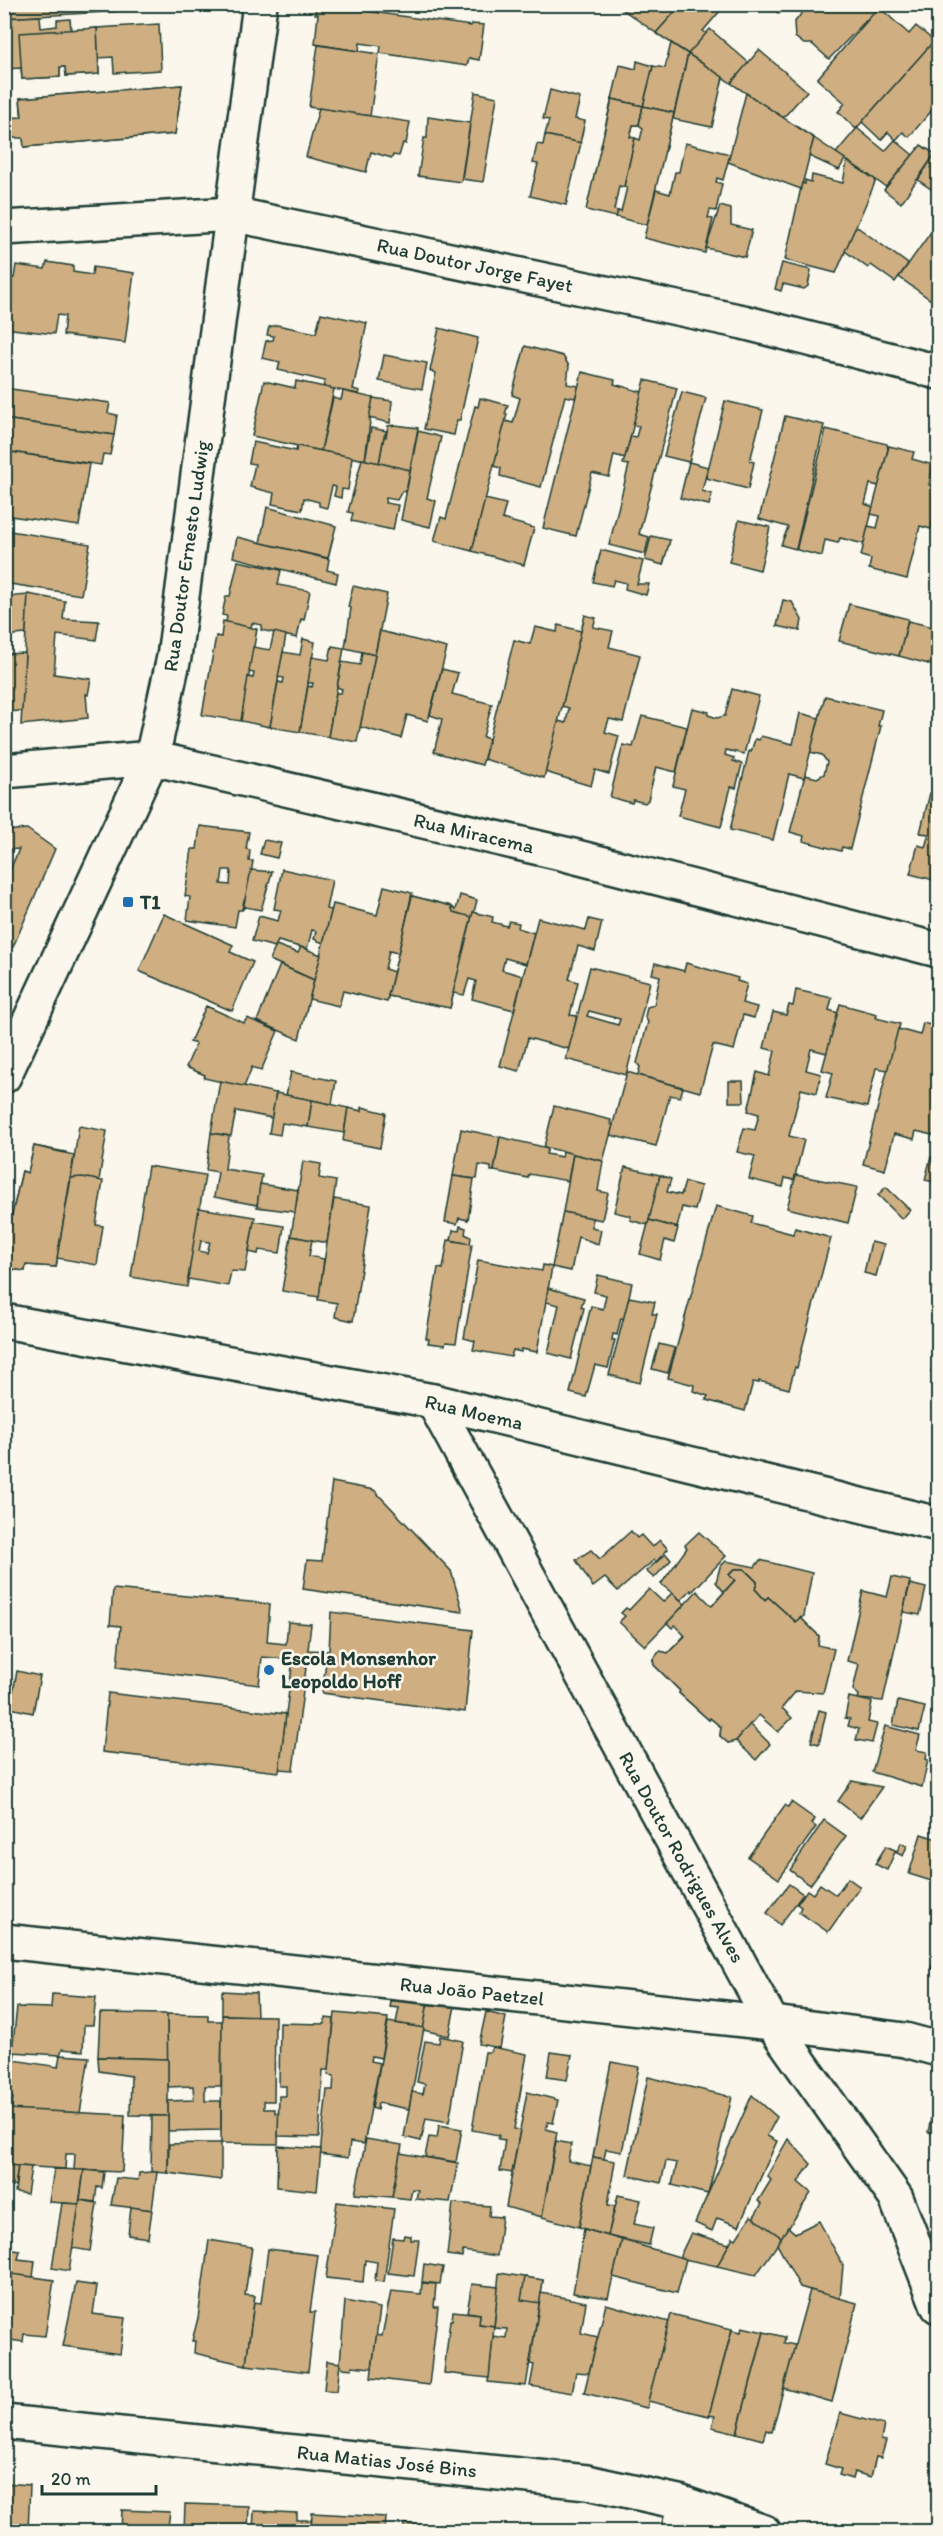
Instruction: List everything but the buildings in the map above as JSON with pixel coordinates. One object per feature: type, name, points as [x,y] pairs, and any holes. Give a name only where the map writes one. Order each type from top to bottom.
[{"type":"street","name":"Rua Doutor Ernesto Ludwig","points":[[4,1076],[152,758],[174,657],[260,4]]},
{"type":"street","name":"Rua Doutor Jorge Fayet","points":[[4,228],[232,214],[743,322],[939,372]]},
{"type":"street","name":"Rua Miracema","points":[[4,771],[152,758],[565,854],[939,950]]},
{"type":"street","name":"Rua Moema","points":[[4,1321],[433,1401],[939,1524]]},
{"type":"street","name":"Rua Doutor Rodrigues Alves","points":[[433,1401],[772,2023],[896,2198],[939,2306]]},
{"type":"street","name":"Rua João Paetzel","points":[[4,1941],[772,2023],[905,2040],[939,2049]]},
{"type":"street","name":"Rua Matias José Bins","points":[[4,2422],[587,2482],[675,2517],[764,2532]]},
{"type":"place","name":"T1","points":[[128,902]]},
{"type":"place","name":"Escola Monsenhor Leopoldo Hoff","points":[[269,1670]]}]
